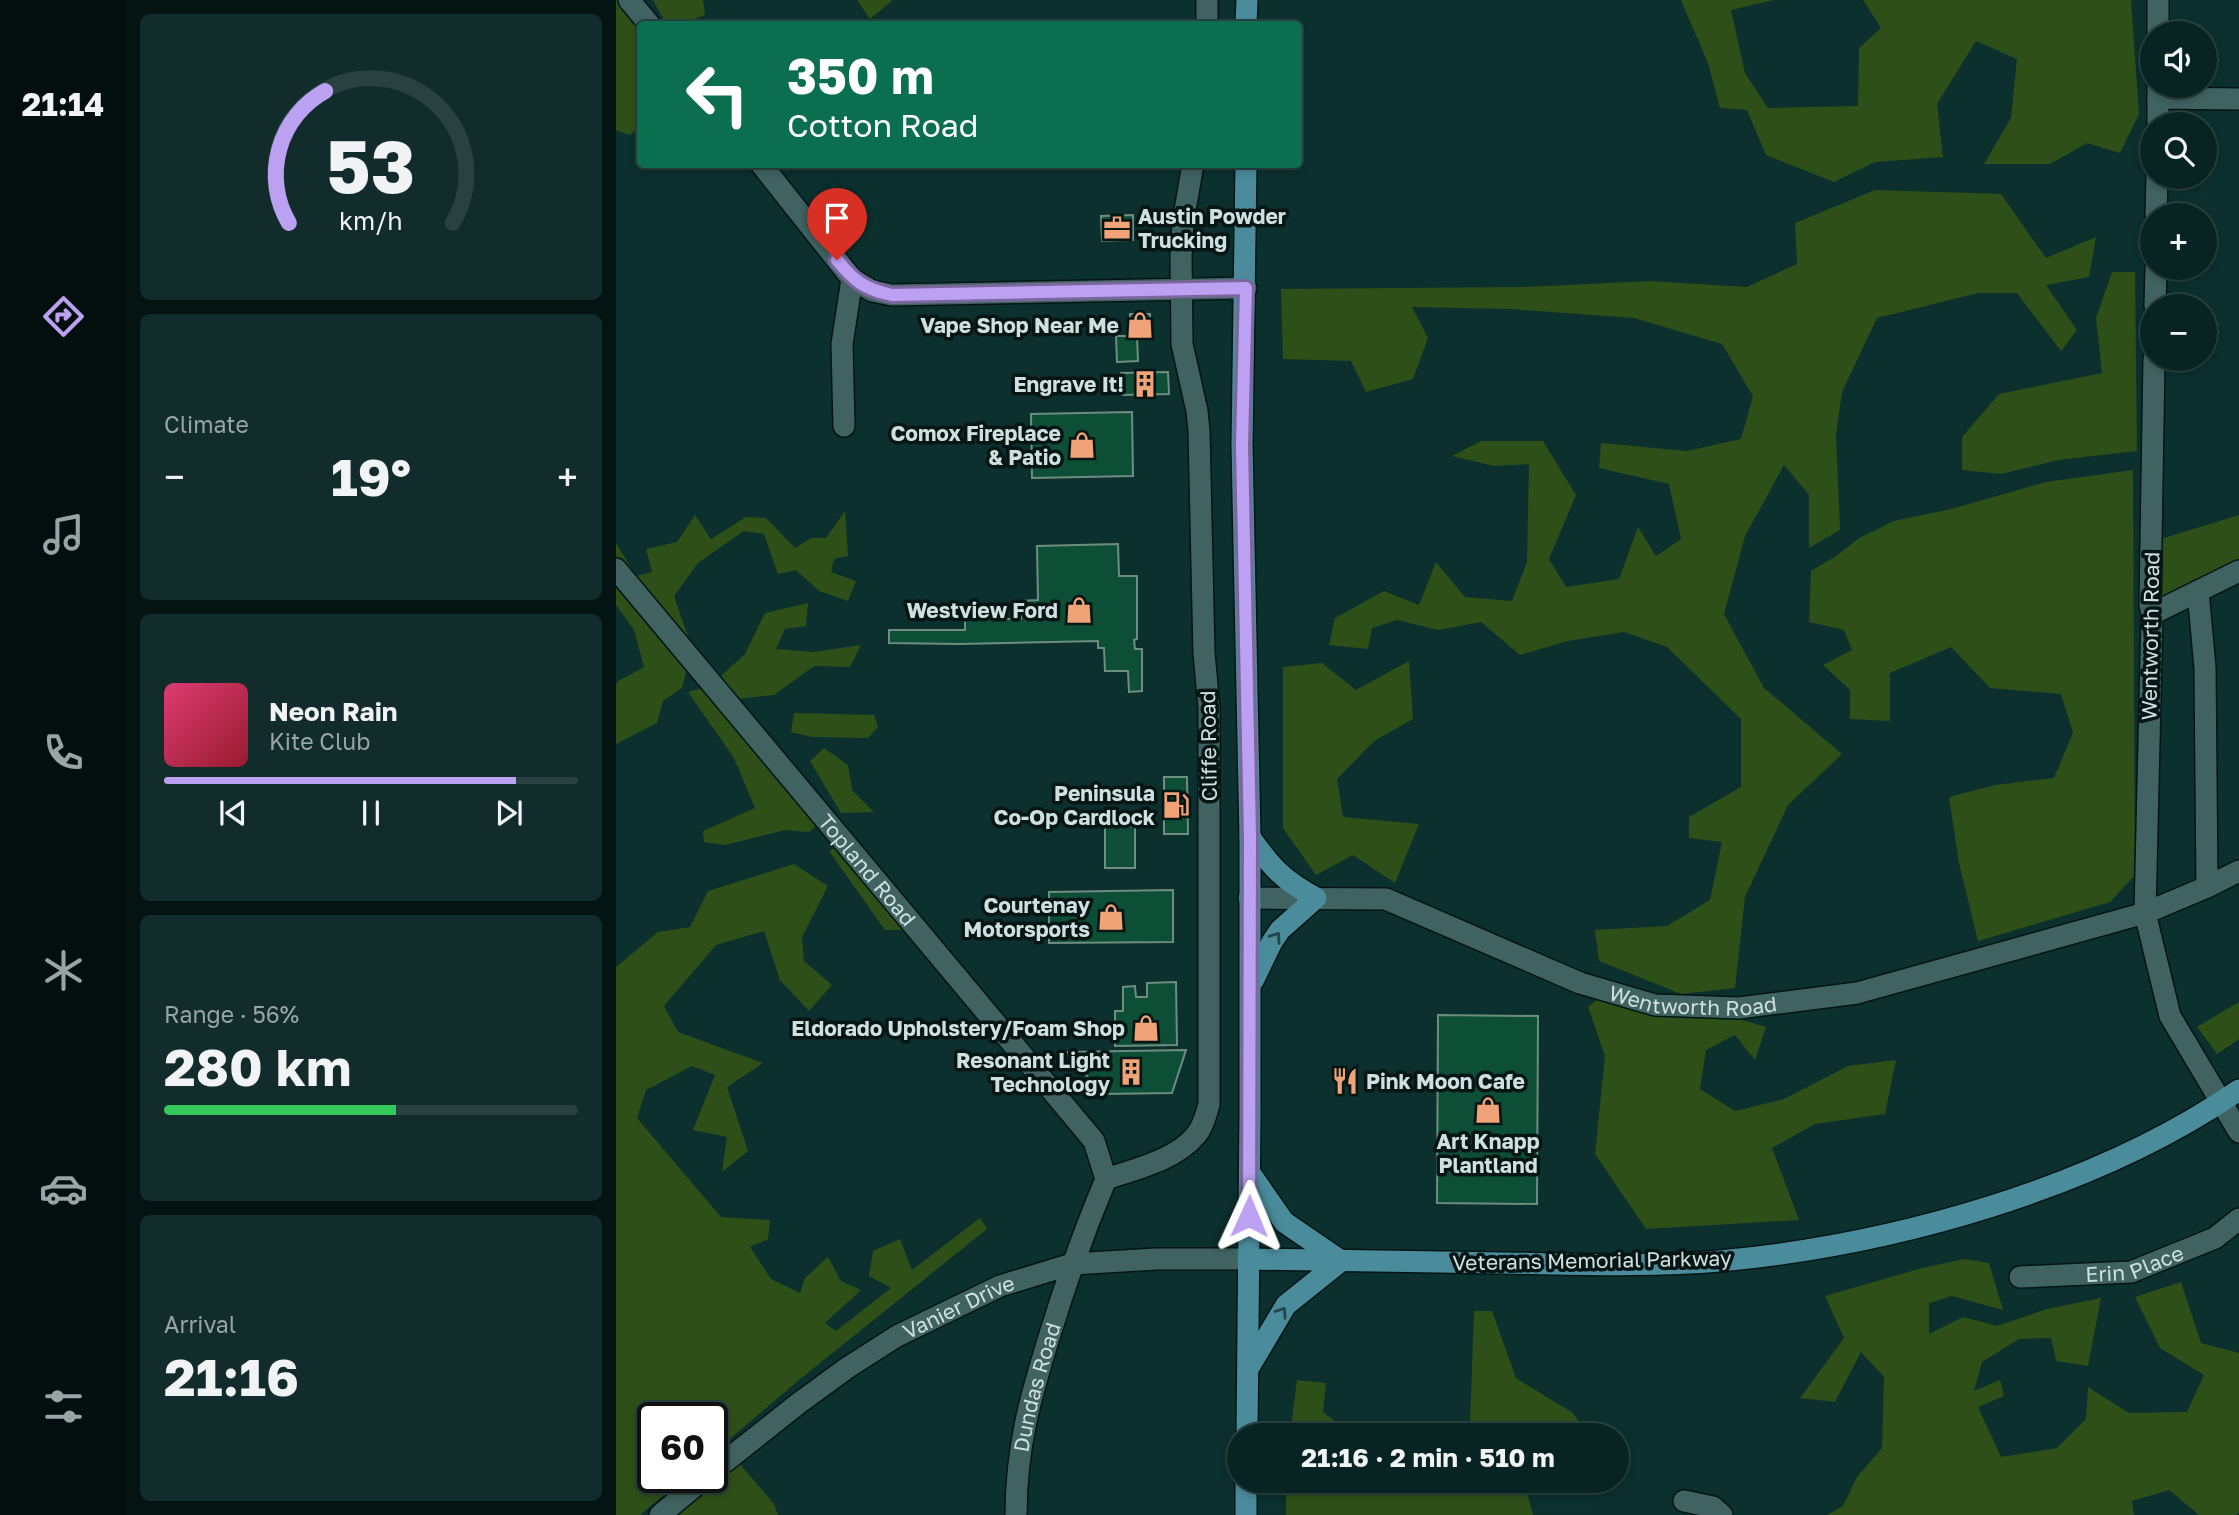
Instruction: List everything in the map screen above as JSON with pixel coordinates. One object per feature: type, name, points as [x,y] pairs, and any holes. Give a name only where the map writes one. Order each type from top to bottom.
[{"type":"main road","points":[[1247,0],[1247,21]]},
{"type":"main road","points":[[1246,168],[1242,445],[1250,837],[1247,1423]]},
{"type":"main road","points":[[1250,837],[1271,866],[1290,884],[1316,898],[1280,930],[1250,987]]},
{"type":"main road","name":"Veterans Memorial Parkway","points":[[1248,1259],[1589,1265],[1718,1261],[1803,1250],[1864,1239],[2011,1200],[2117,1158],[2220,1103],[2239,1090]]},
{"type":"main road","points":[[1247,1371],[1286,1305],[1341,1261],[1284,1222],[1250,1173]]},
{"type":"main road","points":[[1246,1493],[1246,1515]]},
{"type":"street","points":[[629,0],[646,21]]},
{"type":"street","points":[[1207,0],[1207,21]]},
{"type":"street","points":[[2158,0],[2158,21]]},
{"type":"street","points":[[2217,97],[2239,99]]},
{"type":"street","points":[[764,168],[852,279],[872,291],[892,295],[1246,288]]},
{"type":"street","name":"Cliffe Road","points":[[1106,1179],[1163,1158],[1186,1144],[1201,1128],[1209,1104],[1209,708],[1204,653],[1199,431],[1182,344],[1181,289],[1182,222],[1192,168]]},
{"type":"street","points":[[844,426],[842,344],[852,279]]},
{"type":"street","name":"Wentworth Road","points":[[2154,371],[2152,614],[2145,913],[2170,1016],[2239,1132]]},
{"type":"street","name":"Topland Road","points":[[616,569],[1094,1141],[1106,1179]]},
{"type":"street","points":[[2152,614],[2239,571]]},
{"type":"street","points":[[2198,591],[2205,668],[2207,887]]},
{"type":"street","points":[[2145,913],[2239,871]]},
{"type":"street","name":"Wentworth Road","points":[[1249,898],[1386,899],[1580,982],[1655,1005],[1739,1008],[1857,993],[2145,913]]},
{"type":"street","points":[[1072,1264],[1106,1179]]},
{"type":"street","name":"Erin Place","points":[[2020,1276],[2131,1272],[2215,1238],[2239,1219]]},
{"type":"street","name":"Vanier Drive","points":[[728,1459],[808,1396],[897,1336],[1000,1286],[1072,1264],[1156,1259],[1248,1259]]},
{"type":"street","name":"Dundas Road","points":[[1016,1515],[1022,1435],[1028,1405],[1072,1264]]},
{"type":"street","points":[[660,1515],[687,1493]]},
{"type":"street","points":[[1684,1502],[1713,1507],[1722,1515]]},
{"type":"green space","points":[[616,0],[629,0],[639,21],[637,129],[630,135],[616,130]]},
{"type":"green space","points":[[653,0],[703,0],[705,15],[689,21],[664,21]]},
{"type":"green space","points":[[857,0],[893,0],[870,19]]},
{"type":"green space","points":[[1681,0],[1774,0],[1731,10],[1745,73],[1768,108],[1858,106],[1859,48],[1881,28],[1863,0],[2131,0],[2139,114],[2120,153],[2087,143],[2050,164],[1984,164],[2011,118],[2017,59],[1976,41],[1937,104],[1943,157],[1875,162],[1834,182],[1766,155],[1747,110],[1720,108],[1708,63]]},
{"type":"green space","points":[[1875,190],[2001,194],[2046,258],[2096,237],[2089,277],[2046,285],[2077,330],[2061,351],[2017,293],[1978,293],[1877,318],[1842,392],[1836,435],[1840,530],[1809,548],[1809,495],[1784,465],[1745,536],[1724,614],[1764,688],[1842,754],[1788,805],[1745,897],[1735,988],[1681,994],[1599,961],[1595,930],[1667,926],[1710,900],[1722,842],[1689,838],[1689,817],[1741,787],[1741,719],[1667,647],[1624,632],[1568,641],[1520,655],[1481,622],[1438,630],[1397,620],[1372,628],[1368,649],[1329,645],[1335,618],[1384,591],[1419,605],[1436,562],[1465,597],[1512,601],[1527,562],[1529,464],[1494,466],[1452,456],[1481,441],[1543,441],[1576,495],[1549,559],[1566,587],[1619,579],[1638,527],[1656,556],[1681,539],[1669,484],[1599,468],[1601,443],[1687,451],[1741,439],[1753,396],[1722,344],[1634,318],[1510,309],[1412,307],[1428,338],[1413,379],[1366,392],[1351,361],[1283,359],[1281,289],[1525,287],[1650,281],[1747,287],[1797,264],[1795,223]]},
{"type":"green space","points":[[2112,272],[2135,272],[2137,451],[2058,460],[2001,474],[1962,470],[1962,437],[1999,394],[2102,373],[2096,318]]},
{"type":"green space","points":[[2133,470],[2135,875],[2110,902],[1978,941],[1959,863],[1949,797],[1995,785],[2054,778],[2073,733],[2061,694],[1990,688],[1951,647],[1890,673],[1890,721],[1850,719],[1850,690],[1823,665],[1852,650],[1844,630],[1809,622],[1811,571],[1859,538],[1894,521],[1951,509],[2046,482]]},
{"type":"green space","points":[[845,511],[848,556],[834,559],[831,572],[856,581],[848,601],[819,591],[796,570],[778,574],[764,534],[744,531],[698,563],[674,596],[692,648],[682,688],[663,701],[657,723],[616,744],[616,685],[618,681],[644,667],[634,630],[616,605],[616,543],[636,576],[652,572],[646,549],[677,542],[695,515],[711,539],[746,517],[766,518],[795,548],[811,538],[826,538]]},
{"type":"green space","points":[[2239,515],[2239,571],[2152,614],[2151,542]]},
{"type":"green space","points":[[808,603],[806,626],[785,629],[776,649],[813,652],[861,645],[850,667],[814,666],[774,695],[738,699],[830,815],[809,832],[785,830],[725,845],[704,842],[703,831],[755,808],[734,758],[688,692],[710,686],[745,654],[765,613]]},
{"type":"green space","points":[[1409,661],[1413,719],[1374,741],[1337,779],[1343,817],[1419,824],[1395,883],[1353,855],[1316,875],[1283,828],[1283,667],[1322,663],[1356,690]]},
{"type":"green space","points":[[794,713],[874,715],[878,727],[868,738],[812,737],[791,732]]},
{"type":"green space","points":[[824,748],[848,765],[852,790],[874,812],[841,813],[810,761]]},
{"type":"green space","points":[[850,839],[907,930],[885,930],[829,851]]},
{"type":"green space","points":[[794,864],[828,886],[802,937],[804,961],[832,985],[809,1011],[780,980],[764,931],[716,945],[664,1006],[678,1032],[763,1063],[727,1087],[748,1151],[722,1172],[727,1137],[693,1130],[715,1075],[692,1066],[646,1090],[637,1118],[721,1217],[770,1220],[768,1239],[750,1247],[771,1279],[800,1293],[805,1278],[828,1257],[841,1281],[861,1290],[825,1323],[836,1331],[891,1288],[869,1276],[873,1251],[900,1239],[912,1270],[980,1218],[987,1229],[728,1440],[728,1402],[637,1402],[637,1493],[666,1493],[640,1515],[616,1515],[616,967],[658,932],[690,927],[708,891]]},
{"type":"green space","points":[[1607,992],[1718,1013],[1766,1027],[1755,1060],[1735,1035],[1706,1050],[1700,1089],[1735,1111],[1784,1099],[1848,1066],[1896,1060],[1885,1114],[1815,1124],[1772,1148],[1799,1220],[1646,1229],[1595,1154],[1605,1056],[1588,1007]]},
{"type":"green space","points":[[2239,1002],[2239,1039],[2217,1054],[2197,1027]]},
{"type":"green space","points":[[1964,1259],[1989,1263],[2003,1310],[1952,1296],[1929,1303],[1929,1334],[1963,1317],[1997,1326],[2047,1309],[2101,1298],[2088,1366],[2056,1361],[2051,1338],[2019,1339],[1982,1362],[1974,1391],[2000,1380],[2004,1396],[1978,1407],[2001,1457],[2057,1448],[2086,1419],[2088,1387],[2129,1413],[2187,1412],[2204,1375],[2160,1348],[2135,1297],[2181,1282],[2201,1343],[2239,1353],[2239,1513],[2199,1515],[2169,1490],[2132,1501],[2134,1515],[1827,1515],[1843,1506],[1857,1477],[1882,1448],[1884,1377],[1861,1352],[1835,1402],[1800,1398],[1844,1338],[1825,1296],[1922,1268]]},
{"type":"green space","points":[[1474,1311],[1492,1311],[1516,1378],[1573,1413],[1580,1423],[1470,1423]]},
{"type":"green space","points":[[1297,1380],[1326,1383],[1323,1412],[1337,1423],[1292,1423]]},
{"type":"green space","points":[[733,1456],[774,1504],[778,1515],[660,1515],[687,1493],[728,1493],[728,1460]]},
{"type":"green space","points":[[1286,1493],[1527,1493],[1533,1515],[1286,1515]]},
{"type":"building","name":"Austin Powder Trucking","points":[[1133,215],[1133,240],[1102,241],[1101,216]]},
{"type":"building","name":"Vape Shop Near Me","points":[[1130,314],[1150,314],[1150,336],[1130,336]]},
{"type":"building","points":[[1116,336],[1137,336],[1138,361],[1117,362]]},
{"type":"building","name":"Engrave It!","points":[[1168,372],[1169,394],[1122,395],[1121,373]]},
{"type":"building","name":"Comox Fireplace & Patio","points":[[1132,412],[1133,476],[1032,478],[1031,414]]},
{"type":"building","name":"Westview Ford","points":[[1118,544],[1119,576],[1137,576],[1137,639],[1134,640],[1135,649],[1142,649],[1142,691],[1129,692],[1128,671],[1105,671],[1104,648],[1098,648],[1098,641],[889,643],[889,630],[965,630],[965,619],[1021,619],[1020,601],[1038,600],[1037,546]]},
{"type":"building","name":"Peninsula Co-Op Cardlock","points":[[1164,777],[1187,777],[1188,834],[1164,834]]},
{"type":"building","points":[[1135,826],[1135,868],[1105,868],[1105,827]]},
{"type":"building","name":"Courtenay Motorsports","points":[[1173,890],[1173,942],[1049,943],[1049,892]]},
{"type":"building","name":"Eldorado Upholstery/Foam Shop","points":[[1176,982],[1177,1045],[1115,1046],[1115,1011],[1123,1011],[1123,987],[1135,986],[1136,997],[1147,997],[1147,983]]},
{"type":"building","name":"Art Knapp Plantland","points":[[1438,1015],[1538,1016],[1537,1204],[1437,1203]]},
{"type":"building","name":"Resonant Light Technology","points":[[1186,1050],[1172,1093],[1102,1094],[1067,1052]]},
{"type":"place","name":"Austin Powder Trucking","points":[[1117,228]]},
{"type":"place","name":"Vape Shop Near Me","points":[[1140,325]]},
{"type":"place","name":"Engrave It!","points":[[1145,384]]},
{"type":"place","name":"Comox Fireplace & Patio","points":[[1082,445]]},
{"type":"place","name":"Westview Ford","points":[[1079,610]]},
{"type":"place","name":"Peninsula Co-Op Cardlock","points":[[1176,805]]},
{"type":"place","name":"Courtenay Motorsports","points":[[1111,917]]},
{"type":"place","name":"Eldorado Upholstery/Foam Shop","points":[[1146,1028]]},
{"type":"place","name":"Resonant Light Technology","points":[[1131,1072]]},
{"type":"place","name":"Pink Moon Cafe","points":[[1345,1081]]},
{"type":"place","name":"Art Knapp Plantland","points":[[1488,1110]]},
{"type":"route","points":[[837,260],[852,279],[872,291],[892,295],[1246,288],[1242,445],[1250,837],[1249,1216]]}]
